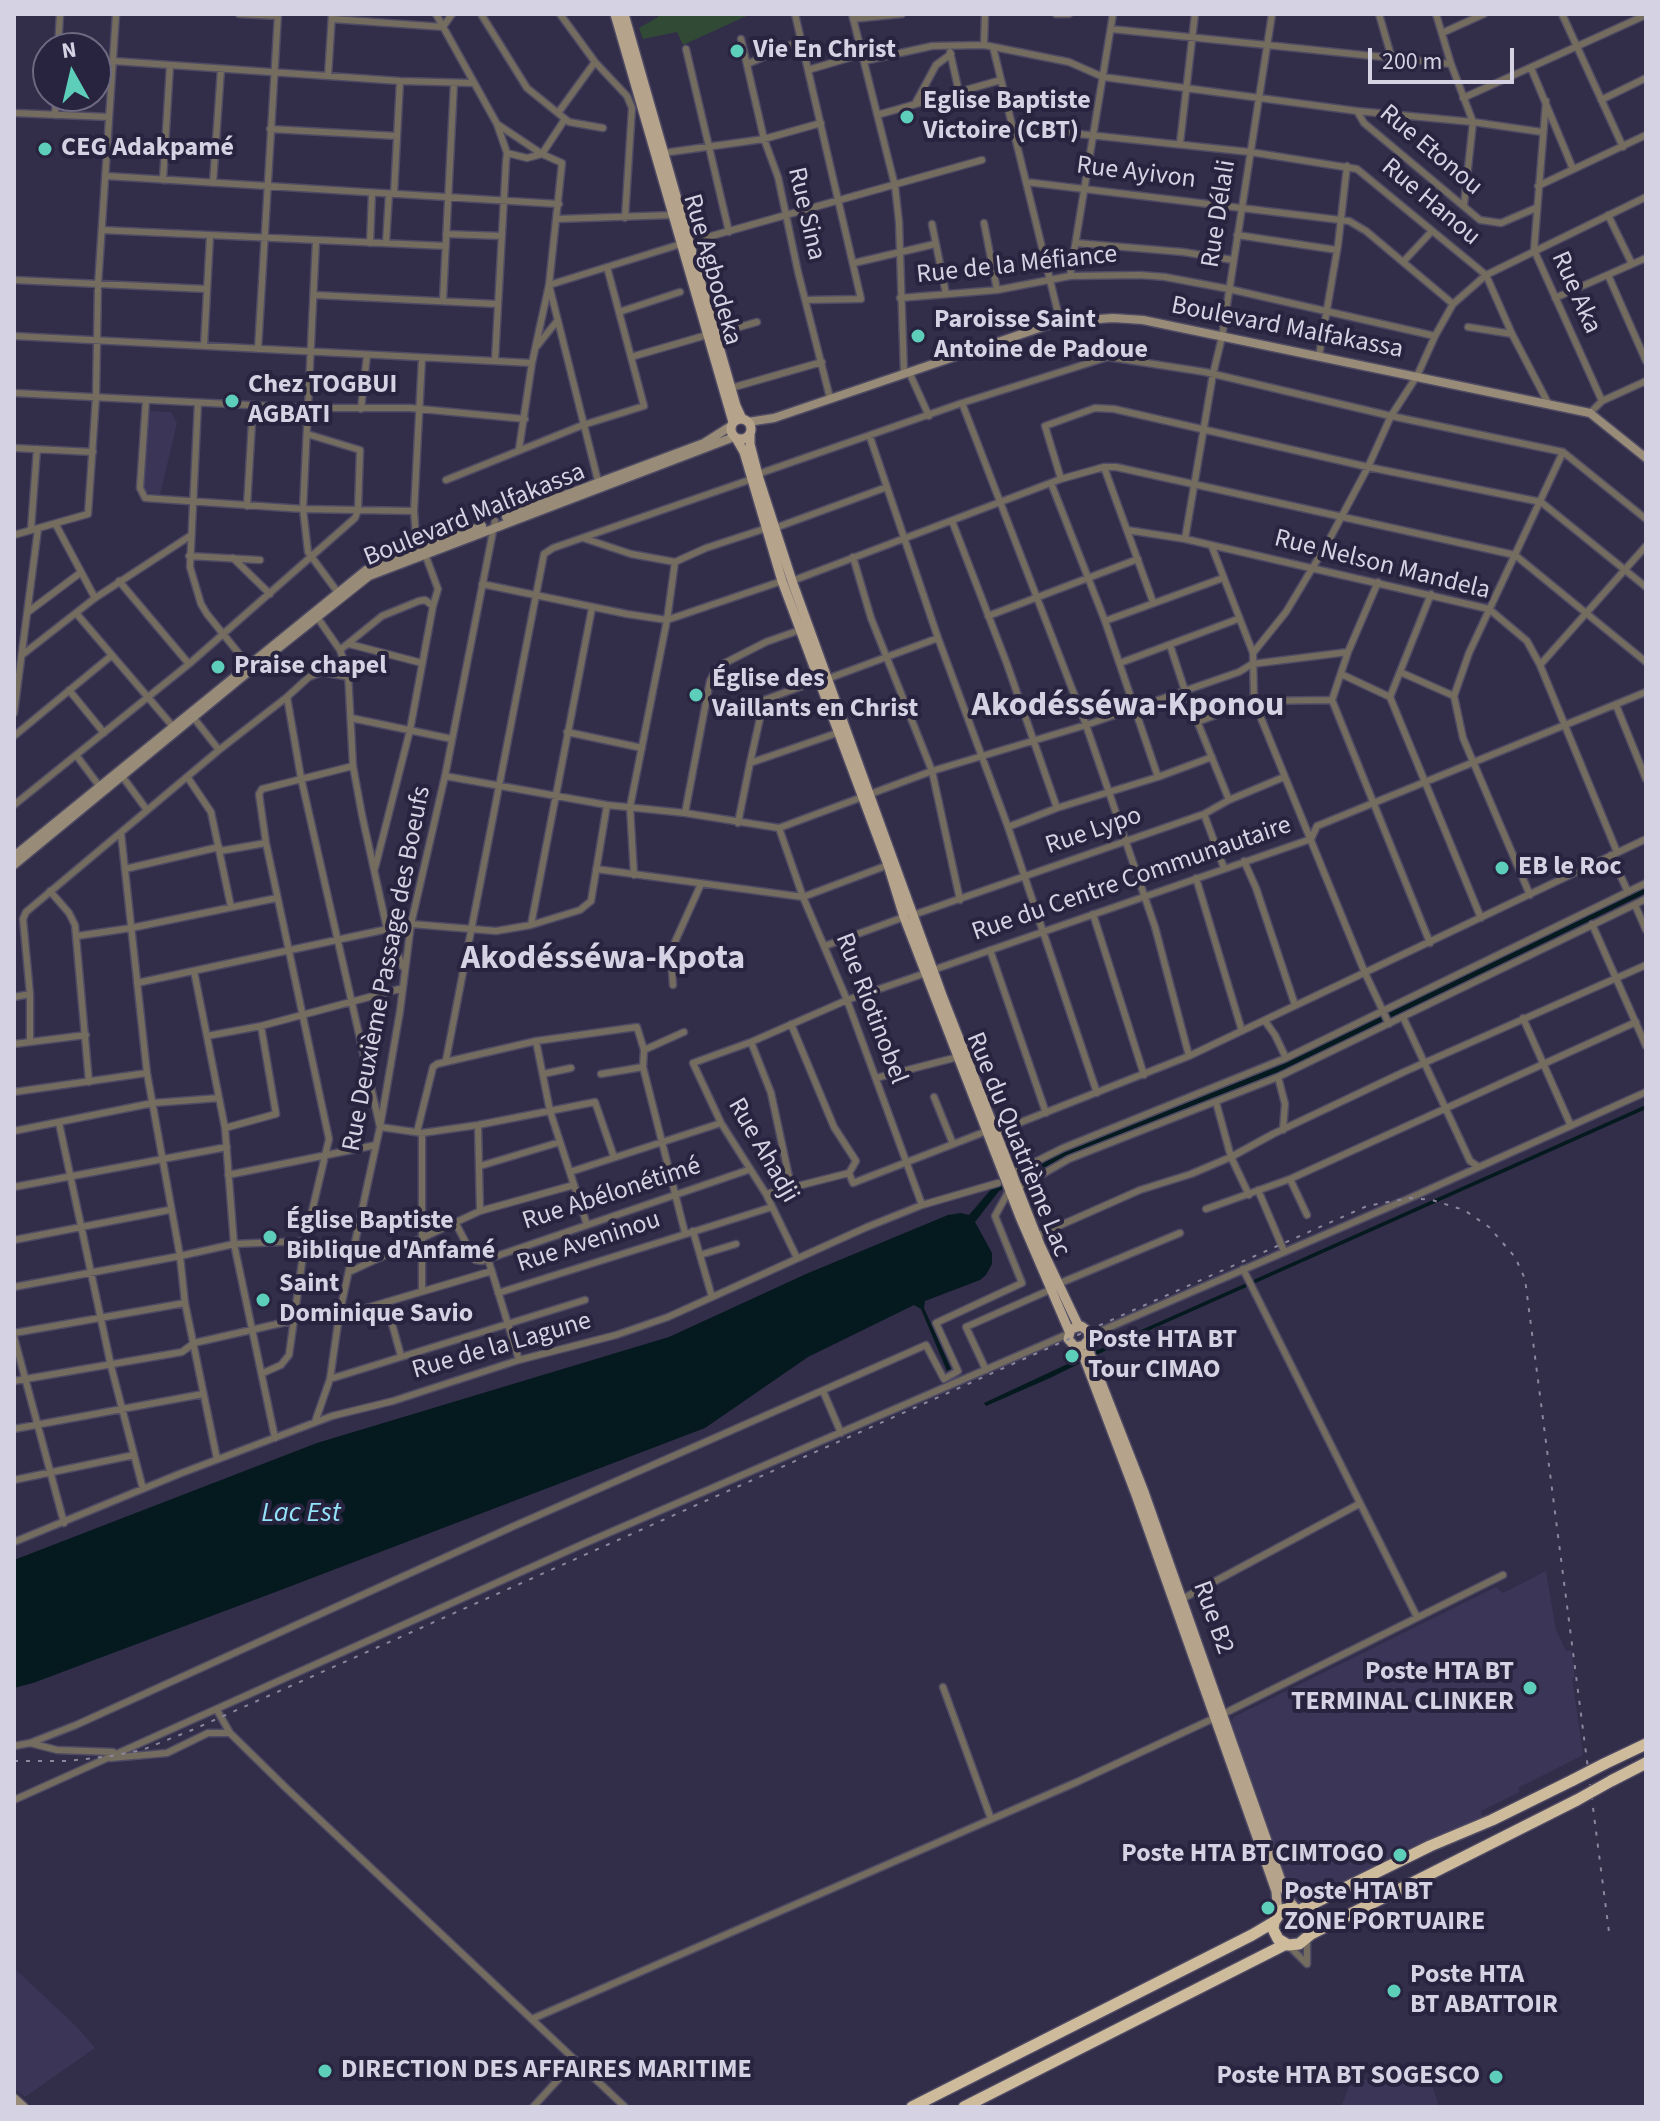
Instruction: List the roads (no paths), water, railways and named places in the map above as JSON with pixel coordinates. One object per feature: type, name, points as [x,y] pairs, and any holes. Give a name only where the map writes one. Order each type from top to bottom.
[{"type":"highway","points":[[912,2107],[1175,1975],[1276,1918],[1287,1908],[1298,1909],[1492,1820],[1646,1744]]},
{"type":"highway","points":[[964,2107],[1287,1944],[1299,1944],[1309,1936],[1646,1763]]},
{"type":"highway","points":[[1298,1909],[1310,1921],[1309,1936]]},
{"type":"highway","points":[[1276,1918],[1275,1935],[1287,1944]]},
{"type":"main road","points":[[615,14],[652,129]]},
{"type":"main road","points":[[624,14],[652,129]]},
{"type":"main road","name":"Rue Agbodeka","points":[[652,129],[663,153],[711,334],[741,429]]},
{"type":"main road","name":"Rue Agbodeka","points":[[652,129],[673,215],[686,243]]},
{"type":"main road","name":"Boulevard Malfakassa","points":[[14,856],[339,595],[369,576],[421,552],[706,446],[741,429],[1060,321],[1143,320],[1548,403],[1590,413],[1644,453]]},
{"type":"main road","name":"Rue Agbodeka","points":[[711,334],[731,388],[741,429]]},
{"type":"main road","points":[[741,429],[744,452],[755,476],[800,630],[823,679],[837,733],[866,797],[908,916]]},
{"type":"main road","points":[[494,524],[598,481],[706,446]]},
{"type":"main road","points":[[787,581],[908,916]]},
{"type":"main road","name":"Boulevard Malfakassa","points":[[14,865],[175,728],[193,717],[250,667],[317,617],[339,595]]},
{"type":"main road","name":"Rue du Quatrième Lac","points":[[908,916],[1013,1188],[1055,1287]]},
{"type":"main road","name":"Rue du Quatrième Lac","points":[[940,1000],[958,1057],[1011,1174],[1013,1188],[1036,1236],[1072,1330]]},
{"type":"main road","points":[[1086,1328],[1089,1338],[1082,1346],[1076,1347],[1069,1342],[1072,1330],[1086,1328]]},
{"type":"main road","name":"Rue B2","points":[[1089,1338],[1090,1354],[1182,1599],[1276,1891],[1276,1918]]},
{"type":"main road","name":"Rue B2","points":[[1076,1347],[1083,1355],[1284,1888],[1298,1909]]},
{"type":"main road","points":[[14,2098],[24,2107]]},
{"type":"street","points":[[14,535],[88,514],[96,397],[98,285],[116,14]]},
{"type":"street","points":[[239,14],[278,15],[258,349]]},
{"type":"street","points":[[436,14],[497,124],[507,153],[495,360]]},
{"type":"street","points":[[443,27],[452,14]]},
{"type":"street","points":[[481,14],[527,88],[565,119],[603,128]]},
{"type":"street","points":[[560,14],[595,62],[627,96],[632,108],[625,218]]},
{"type":"street","points":[[795,14],[861,299],[806,300]]},
{"type":"street","points":[[902,14],[853,16],[895,186],[906,372],[929,416]]},
{"type":"street","points":[[984,45],[985,14]]},
{"type":"street","points":[[1056,14],[1069,14]]},
{"type":"street","points":[[1070,276],[1113,14]]},
{"type":"street","points":[[1180,143],[1195,14]]},
{"type":"street","name":"Rue Délali","points":[[1185,539],[1222,337],[1272,14]]},
{"type":"street","points":[[1379,14],[1392,59]]},
{"type":"street","points":[[1436,14],[1473,122],[1464,205]]},
{"type":"street","points":[[1442,33],[1473,16],[1484,14]]},
{"type":"street","points":[[1562,14],[1623,147]]},
{"type":"street","points":[[1463,98],[1646,15]]},
{"type":"street","points":[[328,76],[332,16],[443,27]]},
{"type":"street","points":[[1111,29],[1451,64]]},
{"type":"street","name":"Rue Sina","points":[[741,39],[764,139],[778,177],[830,398]]},
{"type":"street","points":[[747,64],[800,41]]},
{"type":"street","points":[[808,70],[932,46],[950,50],[984,45],[1069,62],[1103,77],[1542,132]]},
{"type":"street","points":[[993,47],[1060,321]]},
{"type":"street","points":[[686,49],[729,232]]},
{"type":"street","points":[[950,50],[959,92]]},
{"type":"street","points":[[915,104],[936,65],[950,50]]},
{"type":"street","points":[[113,61],[400,81],[473,83]]},
{"type":"street","points":[[558,113],[595,62]]},
{"type":"street","points":[[163,180],[170,65]]},
{"type":"street","points":[[1531,68],[1573,169]]},
{"type":"street","points":[[213,183],[221,69]]},
{"type":"street","points":[[1601,100],[1646,78]]},
{"type":"street","points":[[877,115],[1001,80]]},
{"type":"street","points":[[386,243],[400,81]]},
{"type":"street","points":[[443,300],[454,83]]},
{"type":"street","name":"Rue Aka","points":[[1546,101],[1534,250],[1602,401]]},
{"type":"street","name":"Rue Etonou","points":[[1357,111],[1364,123],[1480,220],[1501,223],[1536,208]]},
{"type":"street","points":[[14,113],[109,117]]},
{"type":"street","points":[[507,153],[527,158],[542,154],[565,119]]},
{"type":"street","points":[[663,153],[764,139],[821,123]]},
{"type":"street","points":[[497,124],[542,154],[559,160],[563,169],[549,285],[532,363],[519,449]]},
{"type":"street","points":[[1013,127],[1180,143],[1347,166],[1319,356]]},
{"type":"street","points":[[270,129],[397,136]]},
{"type":"street","points":[[1538,186],[1646,135]]},
{"type":"street","points":[[549,285],[982,160]]},
{"type":"street","name":"Rue Hanou","points":[[1347,166],[1359,170],[1486,275]]},
{"type":"street","points":[[106,176],[559,204]]},
{"type":"street","name":"Rue Ayivon","points":[[1026,182],[1340,219]]},
{"type":"street","points":[[370,243],[372,193]]},
{"type":"street","points":[[1253,653],[1286,612],[1313,568],[1453,304],[1486,275],[1646,197]]},
{"type":"street","points":[[557,219],[673,215]]},
{"type":"street","points":[[1608,215],[1632,264]]},
{"type":"street","points":[[1340,219],[1357,223],[1453,304]]},
{"type":"street","points":[[984,223],[997,290]]},
{"type":"street","points":[[932,224],[946,294]]},
{"type":"street","points":[[102,230],[446,246]]},
{"type":"street","points":[[1403,262],[1432,231]]},
{"type":"street","points":[[446,234],[502,236]]},
{"type":"street","points":[[1237,235],[1337,250]]},
{"type":"street","points":[[204,346],[210,236]]},
{"type":"street","points":[[316,241],[303,509],[306,547],[339,595]]},
{"type":"street","points":[[1076,243],[1183,252],[1233,260]]},
{"type":"street","points":[[854,263],[935,244]]},
{"type":"street","points":[[1555,298],[1646,258]]},
{"type":"street","points":[[446,480],[583,425],[644,406],[607,267]]},
{"type":"street","name":"Rue de la Méfiance","points":[[900,298],[997,290],[1070,276],[1140,275],[1229,289],[1435,336]]},
{"type":"street","points":[[1486,275],[1548,403]]},
{"type":"street","points":[[1608,275],[1646,361]]},
{"type":"street","points":[[14,280],[207,289]]},
{"type":"street","points":[[549,285],[598,481]]},
{"type":"street","points":[[619,312],[680,292]]},
{"type":"street","points":[[315,295],[497,304]]},
{"type":"street","points":[[537,346],[557,320]]},
{"type":"street","points":[[631,357],[757,322]]},
{"type":"street","points":[[1468,327],[1512,334]]},
{"type":"street","points":[[14,336],[532,363]]},
{"type":"street","points":[[361,409],[367,355]]},
{"type":"street","points":[[446,1060],[544,554],[553,548],[962,403],[1108,357],[1213,374],[1563,452],[1646,519]]},
{"type":"street","points":[[375,868],[410,730],[438,589],[421,552],[414,511],[422,358]]},
{"type":"street","points":[[731,388],[822,362]]},
{"type":"street","points":[[1590,413],[1602,401],[1646,381]]},
{"type":"street","points":[[14,393],[308,408],[410,408],[525,419]]},
{"type":"street","points":[[146,400],[140,488],[145,498],[303,509],[414,511]]},
{"type":"street","points":[[198,403],[189,556],[201,604],[250,667]]},
{"type":"street","points":[[962,403],[1086,725],[1159,939],[1189,1056]]},
{"type":"street","points":[[247,506],[253,405]]},
{"type":"street","points":[[1061,479],[1045,426],[1095,408],[1114,409],[1368,467],[1541,502],[1646,587]]},
{"type":"street","points":[[14,805],[189,664],[355,518],[358,510],[360,450],[307,434]]},
{"type":"street","points":[[870,437],[938,638],[1008,827],[1097,1093]]},
{"type":"street","points":[[14,448],[93,452]]},
{"type":"street","points":[[14,713],[28,612],[35,529],[37,449]]},
{"type":"street","points":[[1530,895],[1460,731],[1454,696],[1459,677],[1489,609],[1563,452]]},
{"type":"street","points":[[1104,467],[1153,602]]},
{"type":"street","points":[[482,584],[592,608],[667,620],[787,581],[1061,479],[1104,467],[1195,483],[1515,555],[1646,662]]},
{"type":"street","points":[[1051,483],[1105,621],[1158,777]]},
{"type":"street","points":[[583,538],[631,554],[675,562],[706,548],[887,487]]},
{"type":"street","points":[[952,521],[1057,808]]},
{"type":"street","name":"Rue Deuxième Passage des Boeufs","points":[[315,1422],[330,1379],[339,1316],[380,1127],[411,924],[445,776],[494,524]]},
{"type":"street","points":[[56,525],[95,598]]},
{"type":"street","name":"Rue Nelson Mandela","points":[[1127,530],[1185,539],[1489,609],[1523,637],[1540,665],[1628,892]]},
{"type":"street","points":[[22,655],[119,581],[190,536]]},
{"type":"street","points":[[1540,665],[1646,546]]},
{"type":"street","points":[[1212,547],[1253,653],[1254,701],[1365,973],[1389,1024]]},
{"type":"street","points":[[189,556],[260,560]]},
{"type":"street","points":[[853,557],[871,618],[932,771],[960,900]]},
{"type":"street","points":[[233,558],[270,594]]},
{"type":"street","points":[[988,616],[1138,559]]},
{"type":"street","points":[[634,875],[630,807],[667,620],[675,562]]},
{"type":"street","points":[[28,612],[80,573]]},
{"type":"street","points":[[1105,621],[1223,578]]},
{"type":"street","points":[[119,581],[189,664]]},
{"type":"street","points":[[1378,582],[1348,652],[1332,700],[1430,943]]},
{"type":"street","points":[[1390,697],[1431,594]]},
{"type":"street","points":[[340,650],[382,616],[410,603],[425,600],[433,606]]},
{"type":"street","points":[[531,925],[592,608]]},
{"type":"street","points":[[76,613],[175,728]]},
{"type":"street","points":[[317,617],[346,661],[353,766],[387,929],[405,970]]},
{"type":"street","points":[[1120,663],[1238,619]]},
{"type":"street","points":[[685,813],[710,681],[715,671],[766,642],[800,630]]},
{"type":"street","points":[[14,632],[26,632]]},
{"type":"street","points":[[738,823],[764,700],[938,638]]},
{"type":"street","points":[[349,644],[422,663]]},
{"type":"street","points":[[1170,645],[1229,800]]},
{"type":"street","points":[[445,776],[607,805],[685,813],[779,828],[932,771],[1086,725],[1252,664],[1348,652]]},
{"type":"street","points":[[14,736],[111,656]]},
{"type":"street","points":[[30,1042],[30,994],[23,919],[26,912],[315,674],[322,672],[349,677]]},
{"type":"street","points":[[1400,672],[1454,696]]},
{"type":"street","points":[[1341,674],[1390,697],[1481,918]]},
{"type":"street","points":[[69,690],[104,733]]},
{"type":"street","name":"Rue du Centre Communautaire","points":[[693,1063],[751,1042],[847,1000],[1311,839],[1317,826],[1646,692]]},
{"type":"street","points":[[287,697],[301,778],[380,1127],[420,1132],[478,1125],[595,1102],[614,1157]]},
{"type":"street","points":[[1197,722],[1254,701],[1332,700]]},
{"type":"street","points":[[1616,705],[1646,779]]},
{"type":"street","points":[[193,717],[219,750]]},
{"type":"street","points":[[351,718],[452,739]]},
{"type":"street","points":[[567,732],[642,748]]},
{"type":"street","points":[[750,763],[837,733]]},
{"type":"street","points":[[1636,755],[1646,751]]},
{"type":"street","points":[[76,755],[100,787]]},
{"type":"street","points":[[1008,827],[1212,757]]},
{"type":"street","points":[[263,1373],[287,1359],[305,1241],[328,1135],[266,843],[260,791],[353,766]]},
{"type":"street","points":[[122,776],[147,810]]},
{"type":"street","name":"Rue Lypo","points":[[825,946],[1126,843],[1204,814],[1284,777]]},
{"type":"street","points":[[188,778],[211,812],[231,907]]},
{"type":"street","points":[[137,983],[411,924],[496,931],[531,925],[587,906],[591,901],[607,805]]},
{"type":"street","points":[[1204,814],[1224,868]]},
{"type":"street","name":"Rue Riotinobel","points":[[779,828],[803,897],[847,1000],[922,1205]]},
{"type":"street","points":[[121,833],[147,1073],[163,1157],[169,1210],[180,1256],[185,1303],[217,1459]]},
{"type":"street","points":[[849,1173],[853,1183],[1144,1075],[1265,1021],[1646,839]]},
{"type":"street","points":[[125,869],[220,849],[266,843]]},
{"type":"street","points":[[1244,861],[1295,1005]]},
{"type":"street","points":[[596,869],[803,897],[888,865]]},
{"type":"street","points":[[1196,878],[1242,1031]]},
{"type":"street","points":[[1011,1174],[1063,1148],[1286,1058],[1646,883]]},
{"type":"street","points":[[673,985],[671,956],[674,944],[701,884]]},
{"type":"street","points":[[50,891],[69,913],[77,936],[89,1082]]},
{"type":"street","points":[[77,936],[277,898]]},
{"type":"street","points":[[14,1746],[76,1725],[514,1526],[926,1345],[944,1379],[958,1371],[936,1323],[1022,1283],[995,1216],[1013,1188],[1069,1159],[1278,1077],[1646,899]]},
{"type":"street","points":[[1635,905],[1646,930]]},
{"type":"street","points":[[1093,914],[1144,1075]]},
{"type":"street","points":[[1592,924],[1646,1046]]},
{"type":"street","points":[[990,950],[1046,1113]]},
{"type":"street","points":[[1036,1236],[1140,1190],[1231,1157],[1424,1062],[1646,965]]},
{"type":"street","points":[[194,971],[225,1128],[234,1244],[275,1438]]},
{"type":"street","points":[[207,1036],[261,1026],[403,988]]},
{"type":"street","points":[[14,997],[30,994]]},
{"type":"street","points":[[1403,1017],[1470,1161],[1479,1167]]},
{"type":"street","points":[[1523,1018],[1571,1126]]},
{"type":"street","points":[[1265,1021],[1286,1058]]},
{"type":"street","points":[[1206,1209],[1290,1179],[1636,1022]]},
{"type":"street","points":[[766,1194],[849,1173],[856,1161],[834,1127],[791,1024]]},
{"type":"street","points":[[225,1128],[276,1114],[261,1026]]},
{"type":"street","points":[[422,1291],[420,1132],[433,1067],[446,1060],[536,1041],[637,1027],[644,1050],[643,1067],[685,1233]]},
{"type":"street","points":[[644,1050],[684,1032]]},
{"type":"street","points":[[14,1044],[86,1035]]},
{"type":"street","points":[[536,1041],[550,1111],[587,1225]]},
{"type":"street","points":[[751,1042],[779,1123],[791,1186]]},
{"type":"street","points":[[876,1078],[958,1057]]},
{"type":"street","name":"Rue Ahadji","points":[[693,1063],[721,1123],[766,1194],[797,1258]]},
{"type":"street","points":[[601,1074],[643,1067]]},
{"type":"street","points":[[543,1074],[571,1068]]},
{"type":"street","points":[[14,1092],[147,1073]]},
{"type":"street","points":[[1278,1077],[1285,1104],[1283,1130]]},
{"type":"street","points":[[1089,1338],[1646,1092]]},
{"type":"street","points":[[934,1097],[953,1144]]},
{"type":"street","points":[[14,1131],[153,1103],[219,1098]]},
{"type":"street","points":[[1216,1102],[1231,1157],[1249,1195]]},
{"type":"street","points":[[59,1123],[111,1366],[143,1489]]},
{"type":"street","points":[[570,1172],[721,1123]]},
{"type":"street","points":[[478,1125],[480,1211]]},
{"type":"street","points":[[480,1166],[560,1142]]},
{"type":"street","points":[[228,1175],[376,1145]]},
{"type":"street","points":[[14,1187],[227,1147]]},
{"type":"street","name":"Rue Abélonétimé","points":[[488,1259],[748,1170]]},
{"type":"street","points":[[1290,1179],[1307,1215]]},
{"type":"street","name":"Rue de la Lagune","points":[[14,1542],[315,1422],[393,1401],[519,1360],[616,1335],[668,1317],[922,1205],[998,1183]]},
{"type":"street","points":[[349,1272],[480,1211],[574,1185]]},
{"type":"street","points":[[1258,1190],[1284,1251]]},
{"type":"street","name":"Rue Aveninou","points":[[498,1293],[772,1207]]},
{"type":"street","points":[[14,1240],[169,1210]]},
{"type":"street","points":[[455,1222],[475,1260],[488,1259],[519,1360]]},
{"type":"street","name":"Rue Aveninou","points":[[693,1231],[712,1297]]},
{"type":"street","points":[[986,1370],[966,1327],[1180,1233]]},
{"type":"street","points":[[14,1287],[234,1244],[305,1241]]},
{"type":"street","points":[[700,1255],[736,1244]]},
{"type":"street","points":[[1243,1269],[1417,1617]]},
{"type":"street","points":[[339,1316],[492,1271]]},
{"type":"street","points":[[330,1379],[585,1300]]},
{"type":"street","points":[[386,1302],[401,1356]]},
{"type":"street","points":[[64,1523],[14,1335],[185,1303]]},
{"type":"street","points":[[14,1381],[182,1352],[194,1343],[295,1320]]},
{"type":"street","points":[[14,1800],[583,1544],[1072,1330]]},
{"type":"street","points":[[823,1391],[841,1433]]},
{"type":"street","points":[[14,1429],[203,1394]]},
{"type":"street","points":[[14,1480],[134,1455]]},
{"type":"street","points":[[1182,1599],[1359,1504]]},
{"type":"street","points":[[532,2019],[1219,1716],[1503,1575]]},
{"type":"street","points":[[943,1687],[991,1819]]},
{"type":"street","points":[[217,1710],[230,1733],[625,2107]]},
{"type":"street","points":[[103,1759],[161,1755],[174,1752],[208,1733],[230,1733]]},
{"type":"street","points":[[30,1743],[69,1751],[116,1752]]},
{"type":"street","points":[[1287,1944],[1307,1964],[1309,1936]]},
{"type":"street","points":[[533,2107],[576,2060]]},
{"type":"water","name":"Lac Est","points":[[1646,885],[1646,893],[1284,1070],[1148,1125],[999,1191],[975,1222],[992,1253],[992,1264],[986,1275],[925,1301],[924,1308],[951,1369],[947,1371],[921,1309],[914,1305],[808,1357],[705,1428],[14,1688],[14,1560],[317,1443],[669,1337],[806,1274],[948,1215],[969,1215],[994,1186],[1022,1176],[1063,1151],[1284,1063]]},
{"type":"water","points":[[1646,1105],[1646,1109],[1123,1342],[1050,1378],[986,1406],[984,1403],[1121,1339]]},
{"type":"railway","points":[[14,1761],[68,1761],[142,1750],[1367,1206],[1410,1198],[1432,1200],[1464,1210],[1489,1227],[1515,1257],[1525,1279],[1609,1932]]},
{"type":"place","name":"Vie En Christ","points":[[737,51]]},
{"type":"place","name":"Eglise Baptiste Victoire (CBT)","points":[[907,117]]},
{"type":"place","name":"CEG Adakpamé","points":[[45,149]]},
{"type":"place","name":"Paroisse Saint Antoine de Padoue","points":[[918,336]]},
{"type":"place","name":"Chez TOGBUI AGBATI","points":[[232,401]]},
{"type":"place","name":"Praise chapel","points":[[218,667]]},
{"type":"place","name":"Église des Vaillants en Christ","points":[[696,695]]},
{"type":"place","name":"EB le Roc","points":[[1502,868]]},
{"type":"place","name":"Église Baptiste Biblique d'Anfamé","points":[[270,1237]]},
{"type":"place","name":"Saint Dominique Savio","points":[[263,1300]]},
{"type":"place","name":"Poste HTA BT Tour CIMAO","points":[[1072,1356]]},
{"type":"place","name":"Poste HTA BT TERMINAL CLINKER","points":[[1530,1688]]},
{"type":"place","name":"Poste HTA BT CIMTOGO","points":[[1400,1855]]},
{"type":"place","name":"Poste HTA BT ZONE PORTUAIRE","points":[[1268,1908]]},
{"type":"place","name":"Poste HTA BT ABATTOIR","points":[[1394,1991]]},
{"type":"place","name":"DIRECTION DES AFFAIRES MARITIME","points":[[325,2071]]},
{"type":"place","name":"Poste HTA BT SOGESCO","points":[[1496,2077]]},
{"type":"district","name":"Akodésséwa-Kponou","points":[[1128,708]]},
{"type":"district","name":"Akodésséwa-Kpota","points":[[603,961]]}]
